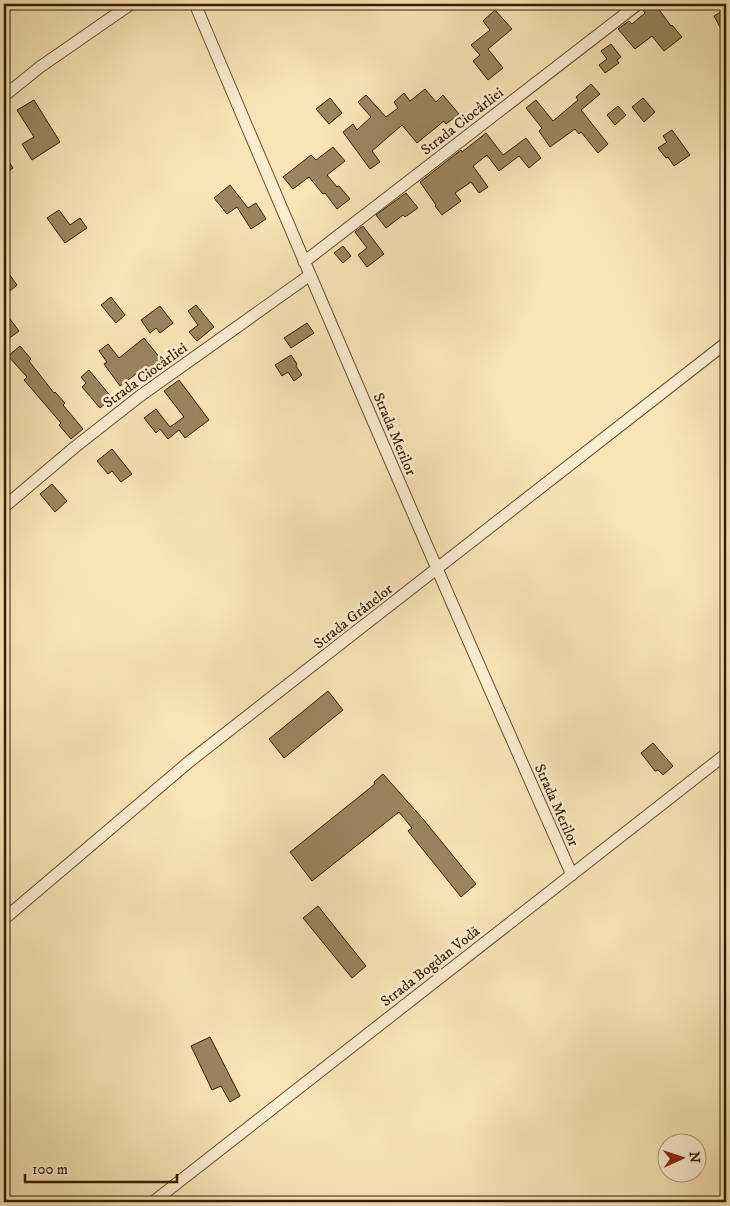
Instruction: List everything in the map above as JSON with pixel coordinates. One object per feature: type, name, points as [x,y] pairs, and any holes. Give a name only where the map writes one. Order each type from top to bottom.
[{"type":"street","points":[[4,96],[40,67],[131,4]]},
{"type":"street","name":"Strada Merilor","points":[[195,4],[437,570],[572,875]]},
{"type":"street","name":"Strada Ciocârliei","points":[[304,262],[638,4]]},
{"type":"street","name":"Strada Ciocârliei","points":[[4,507],[140,396],[310,275]]},
{"type":"street","name":"Strada Grânelor","points":[[4,919],[190,762],[726,343]]},
{"type":"street","name":"Strada Bogdan Vodă","points":[[153,1202],[726,754]]},
{"type":"building","points":[[645,4],[655,4],[671,26],[682,37],[664,51],[652,36],[635,49],[618,29],[629,21],[632,24],[645,13],[643,10]]},
{"type":"building","points":[[726,9],[726,38],[714,16]]},
{"type":"building","points":[[495,10],[512,29],[488,49],[503,68],[488,80],[473,61],[480,55],[471,45],[490,30],[483,21]]},
{"type":"building","points":[[611,44],[621,57],[617,60],[619,63],[605,73],[599,65],[607,59],[601,51]]},
{"type":"building","points":[[591,84],[600,94],[581,110],[608,144],[598,153],[581,132],[579,134],[575,129],[550,147],[539,131],[542,128],[526,108],[536,100],[553,121],[578,100],[576,97]]},
{"type":"building","points":[[425,89],[436,102],[443,95],[459,114],[446,124],[444,121],[417,143],[402,125],[372,151],[380,162],[370,169],[343,132],[353,124],[357,130],[371,117],[358,102],[366,95],[386,117],[398,108],[394,102],[404,93],[410,101]]},
{"type":"building","points":[[330,98],[342,113],[329,124],[316,109]]},
{"type":"building","points":[[643,98],[655,112],[644,122],[632,107]]},
{"type":"building","points":[[34,100],[60,142],[32,160],[22,144],[34,137],[17,110]]},
{"type":"building","points":[[618,106],[626,115],[615,125],[607,115]]},
{"type":"building","points":[[672,130],[690,155],[674,166],[658,148],[667,142],[663,136]]},
{"type":"building","points":[[486,133],[503,155],[526,138],[541,158],[529,168],[519,156],[499,171],[487,155],[473,166],[488,187],[479,193],[471,182],[455,193],[461,201],[442,215],[420,182]]},
{"type":"building","points":[[333,147],[345,161],[327,175],[350,199],[337,209],[325,193],[323,194],[309,177],[293,189],[283,177],[311,155],[316,160]]},
{"type":"building","points":[[4,154],[13,168],[4,175]]},
{"type":"building","points":[[230,185],[248,208],[256,203],[266,219],[251,229],[237,207],[227,214],[214,198]]},
{"type":"building","points":[[406,193],[418,208],[405,217],[403,215],[386,228],[376,215]]},
{"type":"building","points":[[59,210],[70,225],[80,218],[87,228],[65,243],[47,218]]},
{"type":"building","points":[[363,226],[384,254],[367,267],[358,255],[367,248],[355,232]]},
{"type":"building","points":[[343,246],[351,256],[343,263],[334,253]]},
{"type":"building","points":[[4,267],[17,285],[10,291],[4,283]]},
{"type":"building","points":[[111,297],[125,315],[116,323],[101,305]]},
{"type":"building","points":[[196,305],[214,327],[197,341],[189,332],[198,325],[188,311]]},
{"type":"building","points":[[160,306],[173,323],[160,333],[156,328],[150,333],[141,320]]},
{"type":"building","points":[[4,311],[19,331],[7,340],[4,336]]},
{"type":"building","points":[[307,323],[314,333],[291,348],[284,338]]},
{"type":"building","points":[[144,338],[165,364],[146,379],[140,371],[120,386],[104,364],[107,362],[99,351],[108,344],[119,358]]},
{"type":"building","points":[[20,346],[31,359],[29,361],[54,393],[65,403],[63,405],[83,429],[71,439],[59,425],[61,423],[24,380],[27,377],[8,356]]},
{"type":"building","points":[[291,355],[302,375],[294,381],[288,372],[282,376],[275,365]]},
{"type":"building","points":[[89,370],[112,398],[100,408],[82,387],[86,383],[81,377]]},
{"type":"building","points":[[179,380],[209,420],[185,438],[179,430],[168,439],[160,429],[156,433],[144,418],[156,409],[170,427],[184,417],[164,391]]},
{"type":"building","points":[[112,449],[132,474],[121,482],[112,471],[108,474],[97,461]]},
{"type":"building","points":[[52,484],[67,501],[55,512],[40,494]]},
{"type":"building","points":[[328,691],[343,710],[284,758],[269,739]]},
{"type":"building","points":[[653,743],[673,766],[663,775],[658,770],[655,771],[641,753]]},
{"type":"building","points":[[383,774],[476,884],[461,897],[408,831],[412,828],[399,812],[312,881],[290,852],[375,784],[374,782]]},
{"type":"building","points":[[318,906],[366,966],[352,978],[303,918]]},
{"type":"building","points":[[210,1037],[240,1096],[230,1102],[221,1086],[212,1090],[191,1046]]}]
